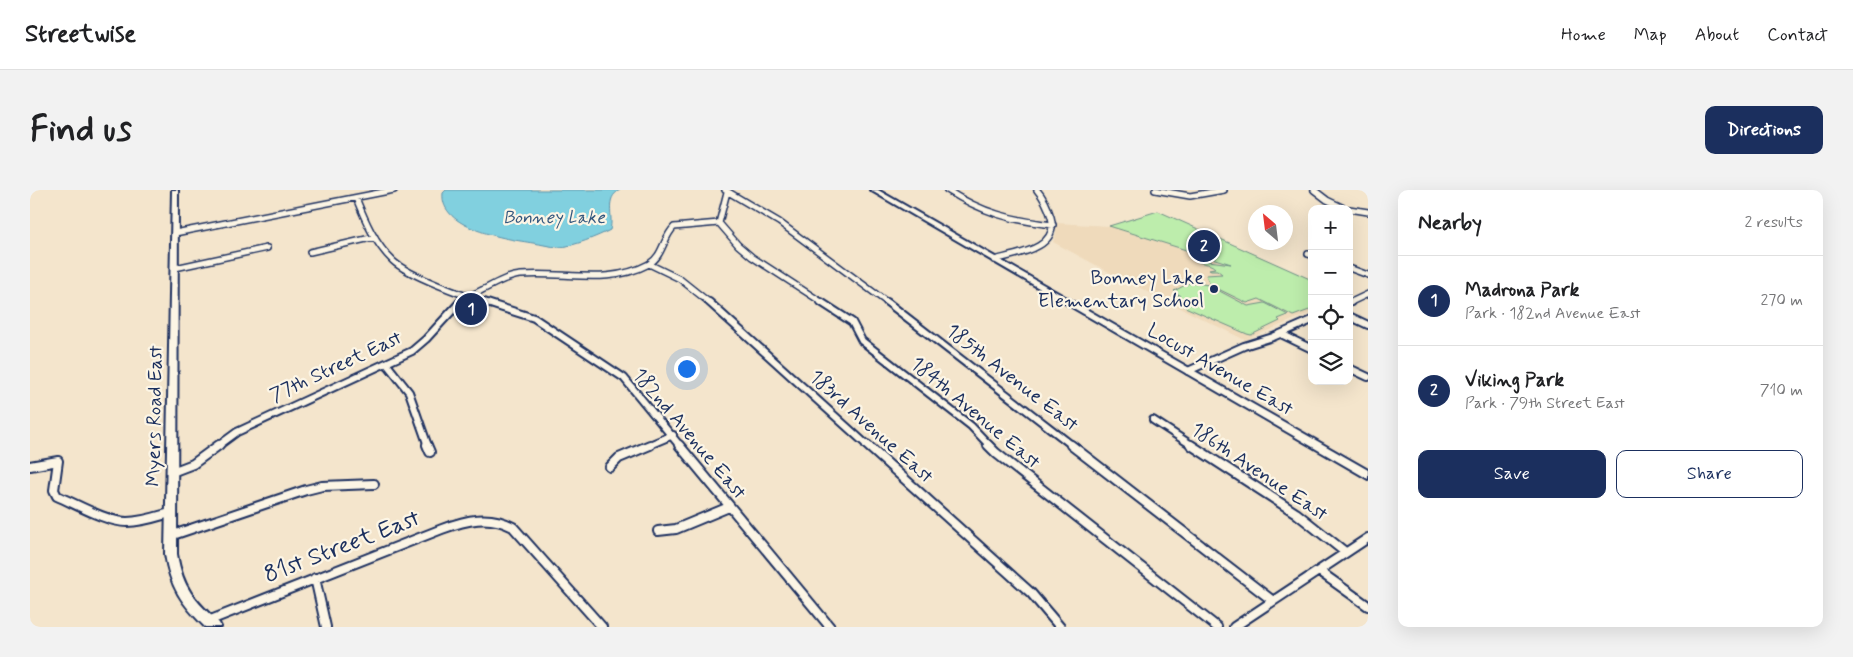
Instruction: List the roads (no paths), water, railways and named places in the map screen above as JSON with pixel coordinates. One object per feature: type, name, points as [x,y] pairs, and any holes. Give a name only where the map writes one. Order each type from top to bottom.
[{"type":"street","name":"Myers Road East","points":[[175,190],[170,536],[176,584],[183,595],[211,624]]},
{"type":"street","points":[[175,233],[394,190]]},
{"type":"street","name":"Locust Avenue East","points":[[874,190],[1368,476]]},
{"type":"street","points":[[947,190],[992,215],[1053,225]]},
{"type":"street","points":[[994,260],[1042,244],[1050,238],[1053,225],[1047,204],[1037,190]]},
{"type":"street","points":[[1155,190],[1180,196],[1199,196],[1224,190]]},
{"type":"street","points":[[1314,190],[1327,200],[1339,205]]},
{"type":"street","points":[[649,264],[659,255],[672,228],[687,224],[718,222],[722,217],[726,191]]},
{"type":"street","name":"185th Avenue East","points":[[726,191],[780,222],[861,282],[1273,601]]},
{"type":"street","name":"182nd Avenue East","points":[[356,198],[375,237],[387,255],[402,268],[469,297],[534,318],[624,378],[673,435],[728,507],[830,627]]},
{"type":"street","points":[[1353,210],[1368,212]]},
{"type":"street","name":"184th Avenue East","points":[[718,222],[738,245],[752,257],[852,322],[862,341],[971,426],[996,453],[1217,627]]},
{"type":"street","points":[[310,252],[375,237]]},
{"type":"street","points":[[175,268],[267,248]]},
{"type":"street","name":"77th Street East","points":[[172,472],[193,464],[245,428],[416,348],[455,307],[496,282],[516,275],[610,276],[649,264]]},
{"type":"street","name":"183rd Avenue East","points":[[649,264],[686,283],[718,310],[1031,593],[1060,627]]},
{"type":"street","points":[[1353,269],[1368,275]]},
{"type":"street","points":[[1353,301],[1368,294]]},
{"type":"street","points":[[1353,318],[1368,325]]},
{"type":"street","points":[[1188,371],[1244,346],[1281,334],[1308,322]]},
{"type":"street","points":[[1281,334],[1308,347]]},
{"type":"street","points":[[386,363],[409,392],[430,452]]},
{"type":"street","points":[[1353,370],[1368,378]]},
{"type":"street","name":"186th Avenue East","points":[[1153,420],[1296,513],[1311,524],[1329,542],[1345,552]]},
{"type":"street","points":[[610,467],[619,458],[673,435]]},
{"type":"street","points":[[30,466],[58,461],[54,490],[57,496],[112,519],[134,522],[170,513]]},
{"type":"street","points":[[170,536],[306,490],[322,486],[374,484]]},
{"type":"street","points":[[658,531],[676,529],[728,507]]},
{"type":"street","name":"81st Street East","points":[[211,624],[315,578],[464,522],[492,519],[513,527],[602,627]]},
{"type":"street","points":[[1234,627],[1368,538]]},
{"type":"street","points":[[1319,571],[1368,606]]},
{"type":"street","points":[[315,578],[326,627]]},
{"type":"water","name":"Bonney Lake","points":[[446,190],[620,190],[615,193],[611,202],[610,230],[578,243],[564,247],[553,247],[492,235],[463,224],[452,215],[445,205],[443,193]]},
{"type":"place","name":"Viking Park","points":[[1204,246]]},
{"type":"place","name":"Bonney Lake Elementary School","points":[[1214,289]]},
{"type":"place","name":"Madrona Park","points":[[471,309]]}]
